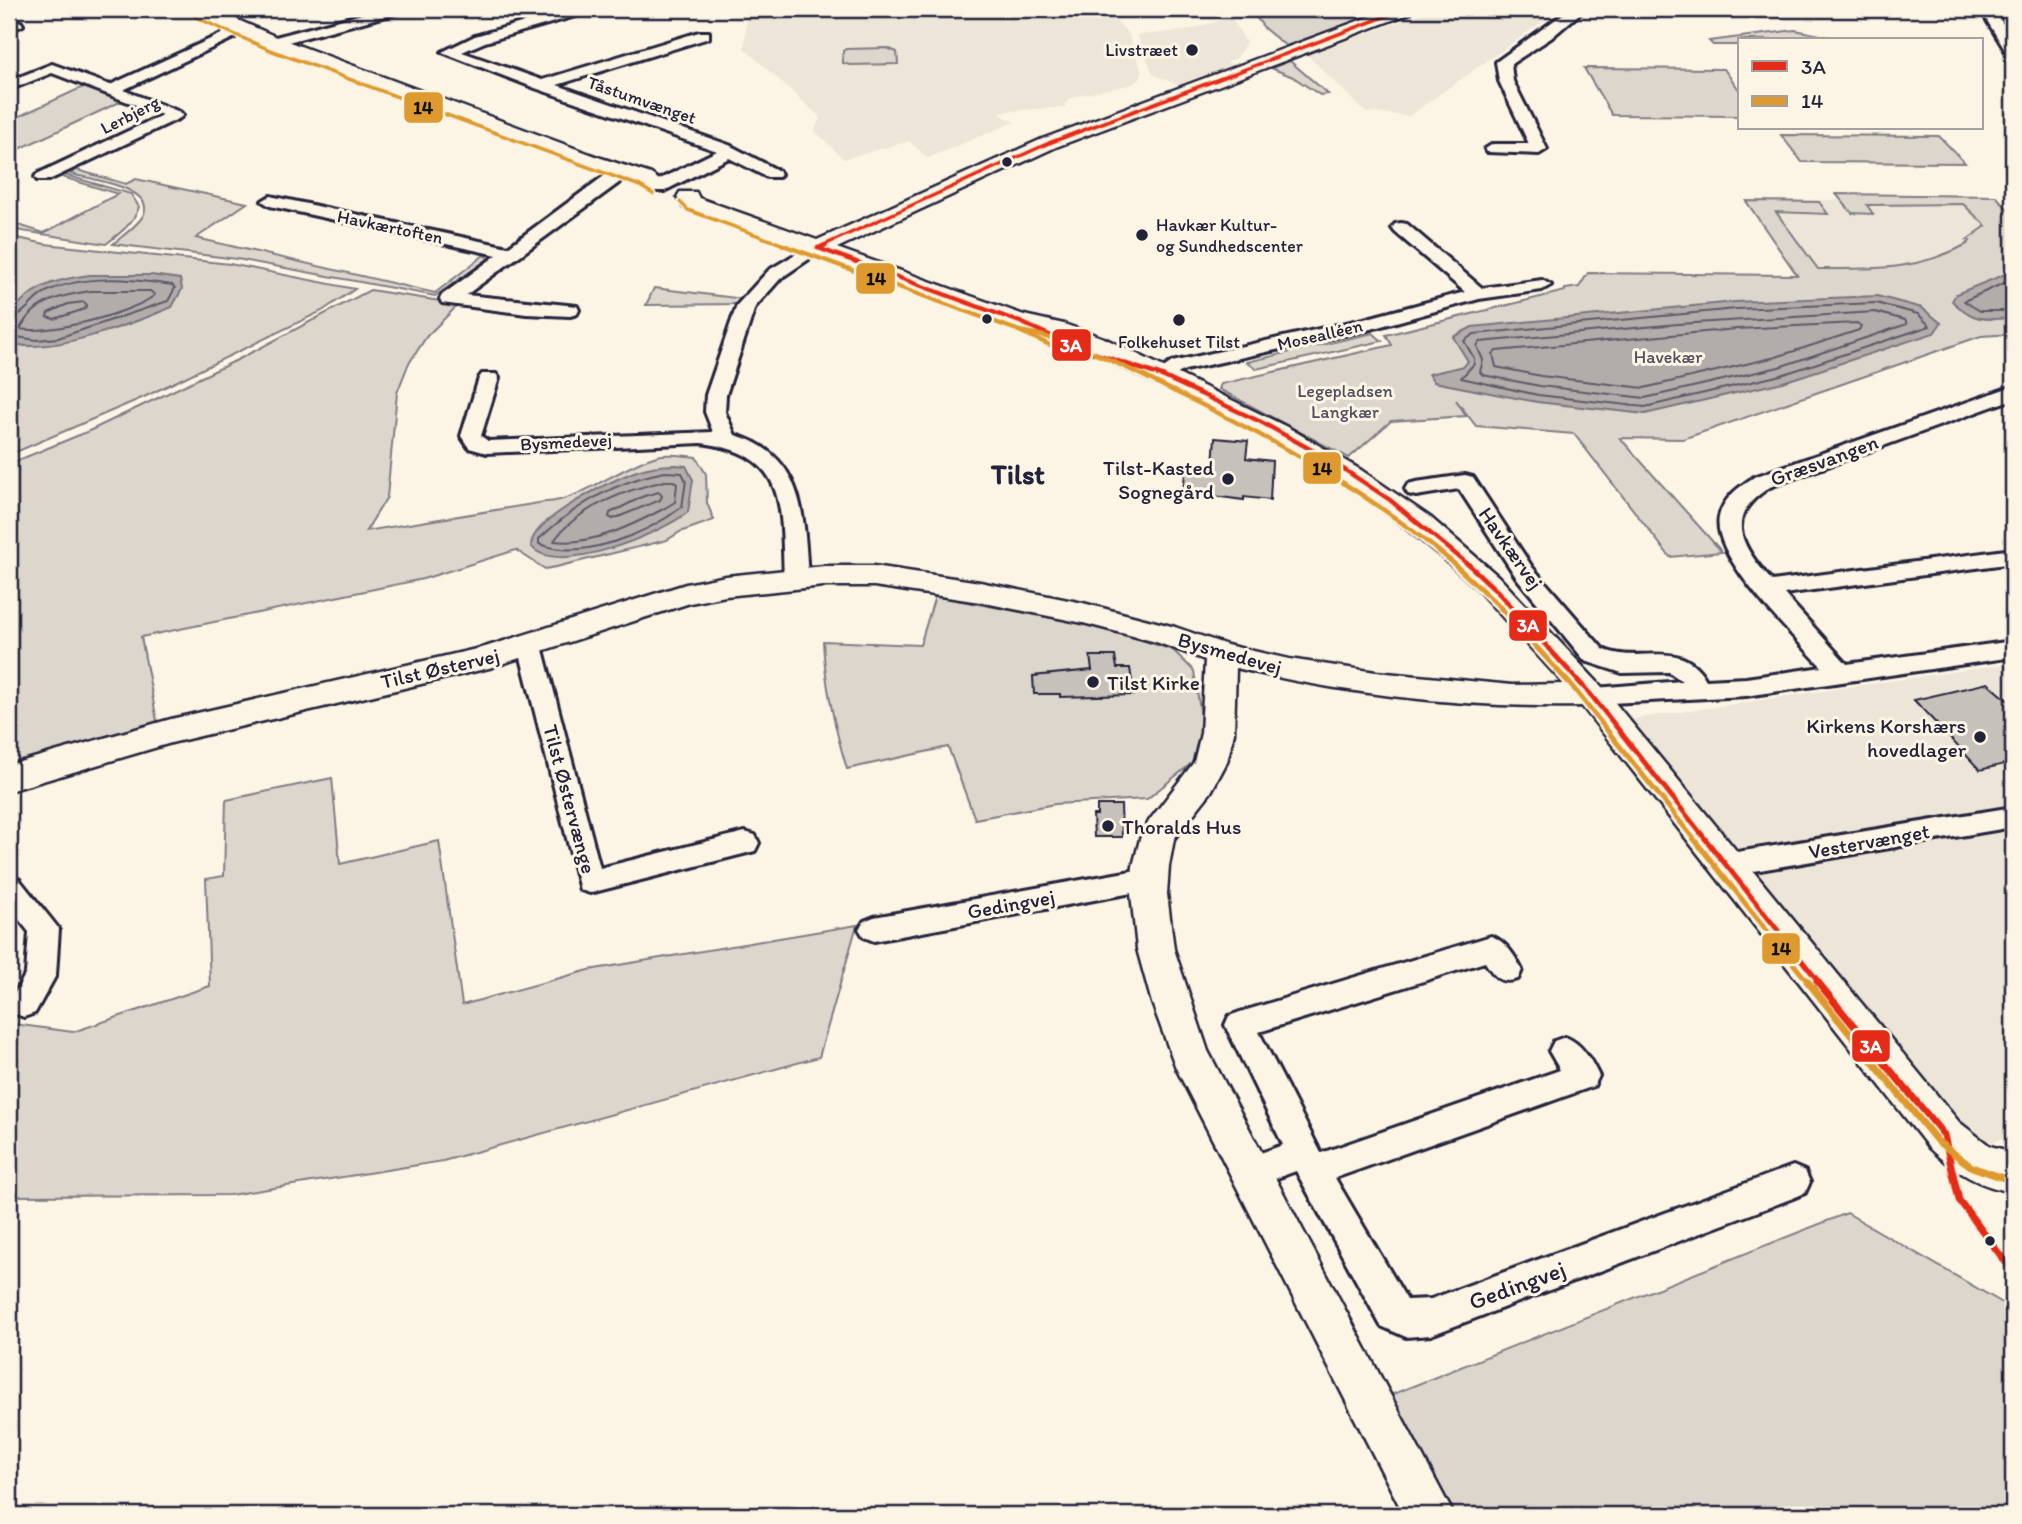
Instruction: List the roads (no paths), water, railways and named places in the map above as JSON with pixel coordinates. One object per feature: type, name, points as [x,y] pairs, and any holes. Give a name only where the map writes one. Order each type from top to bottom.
[{"type":"street","name":"Havkærvej","points":[[199,9],[273,42],[688,197],[691,202],[737,217],[812,250],[1020,322],[1076,347],[1162,376],[1261,422],[1330,460],[1390,500],[1451,549],[1497,591],[1591,695],[1944,1135],[1970,1157],[2011,1172]]},
{"type":"street","points":[[273,42],[396,9]]},
{"type":"street","name":"Tåstumvænget","points":[[584,9],[480,39],[449,52],[730,151],[773,174]]},
{"type":"street","points":[[726,438],[715,412],[716,395],[746,305],[775,274],[812,250],[1049,143],[1405,9]]},
{"type":"street","points":[[1493,149],[1539,149],[1506,80],[1503,62],[1546,35],[1578,9]]},
{"type":"street","points":[[1987,9],[2013,52]]},
{"type":"street","name":"Lerbjerg","points":[[113,89],[241,29]]},
{"type":"street","name":"Tåstumvænget","points":[[540,85],[704,36]]},
{"type":"street","name":"Lerbjerg","points":[[9,86],[52,68],[113,89],[175,115],[43,177]]},
{"type":"street","points":[[658,187],[730,151]]},
{"type":"street","points":[[560,313],[449,299],[622,173]]},
{"type":"street","name":"Havkærtoften","points":[[270,201],[510,253]]},
{"type":"street","points":[[1401,228],[1478,294]]},
{"type":"street","name":"Mosealléen","points":[[1162,376],[1179,366],[1367,324],[1478,294],[1542,285]]},
{"type":"street","name":"Bysmedevej","points":[[489,378],[471,436],[476,444],[487,447],[544,442],[726,438],[753,449],[774,465],[787,487],[793,511],[796,578]]},
{"type":"street","name":"Græsvangen","points":[[1842,674],[1744,564],[1733,546],[1731,535],[1729,514],[1736,501],[1747,490],[1762,482],[2013,392]]},
{"type":"street","name":"Havkærvej","points":[[1416,489],[1465,482],[1524,572],[1594,655],[1625,665],[1661,662],[1676,665],[1688,672],[1699,690]]},
{"type":"street","points":[[1767,589],[2013,556]]},
{"type":"street","name":"Bysmedevej","points":[[874,576],[980,592],[1083,613],[1164,634],[1221,654],[1289,670],[1376,683],[1512,696],[1591,695]]},
{"type":"street","name":"Tilst Østervej","points":[[9,778],[172,731],[530,646],[686,594],[796,578],[874,576]]},
{"type":"street","name":"Tilst Østervænge","points":[[530,646],[590,883],[745,843]]},
{"type":"street","points":[[1591,695],[1699,690],[1842,674],[2013,649]]},
{"type":"street","points":[[1221,654],[1215,747],[1205,774],[1158,836],[1148,879],[1151,925],[1167,989],[1190,1056],[1430,1515]]},
{"type":"street","name":"Vestervænget","points":[[1725,865],[2013,817]]},
{"type":"street","name":"Gedingvej","points":[[874,929],[1148,879]]},
{"type":"street","points":[[9,887],[44,929],[41,975],[24,1004]]},
{"type":"street","name":"Gedingvej","points":[[1507,970],[1491,948],[1240,1025],[1309,1162],[1394,1312],[1406,1319],[1419,1320],[1793,1182]]},
{"type":"street","points":[[1250,1172],[1309,1162],[1583,1076],[1565,1051]]},
{"type":"water","points":[[2013,271],[2013,318],[1980,318],[1967,313],[1952,301],[1956,294]]},
{"type":"water","points":[[90,275],[151,275],[180,279],[182,289],[172,307],[114,329],[67,342],[44,345],[25,346],[9,342],[9,316],[25,298],[55,282]]},
{"type":"water","points":[[1877,296],[1922,308],[1941,323],[1934,333],[1783,382],[1645,414],[1537,402],[1434,382],[1429,374],[1464,366],[1468,361],[1453,337],[1472,327],[1735,302]]},
{"type":"water","points":[[686,466],[693,480],[688,512],[675,521],[633,540],[585,555],[544,555],[531,546],[534,536],[543,525],[591,493],[639,470]]},
{"type":"place","name":"Livstræet","points":[[1192,50]]},
{"type":"place","name":"Havkær Kultur- og Sundhedscenter","points":[[1142,235]]},
{"type":"place","name":"Folkehuset Tilst","points":[[1179,320]]},
{"type":"place","name":"Tilst-Kasted Sognegård","points":[[1228,479]]},
{"type":"place","name":"Tilst Kirke","points":[[1093,682]]},
{"type":"place","name":"Kirkens Korshærs hovedlager","points":[[1980,737]]},
{"type":"place","name":"Thoralds Hus","points":[[1108,826]]},
{"type":"district","name":"Tilst","points":[[1018,474]]},
{"type":"park label","name":"Havekær","points":[[1668,357]]},
{"type":"park label","name":"Legepladsen Langkær","points":[[1345,401]]}]
